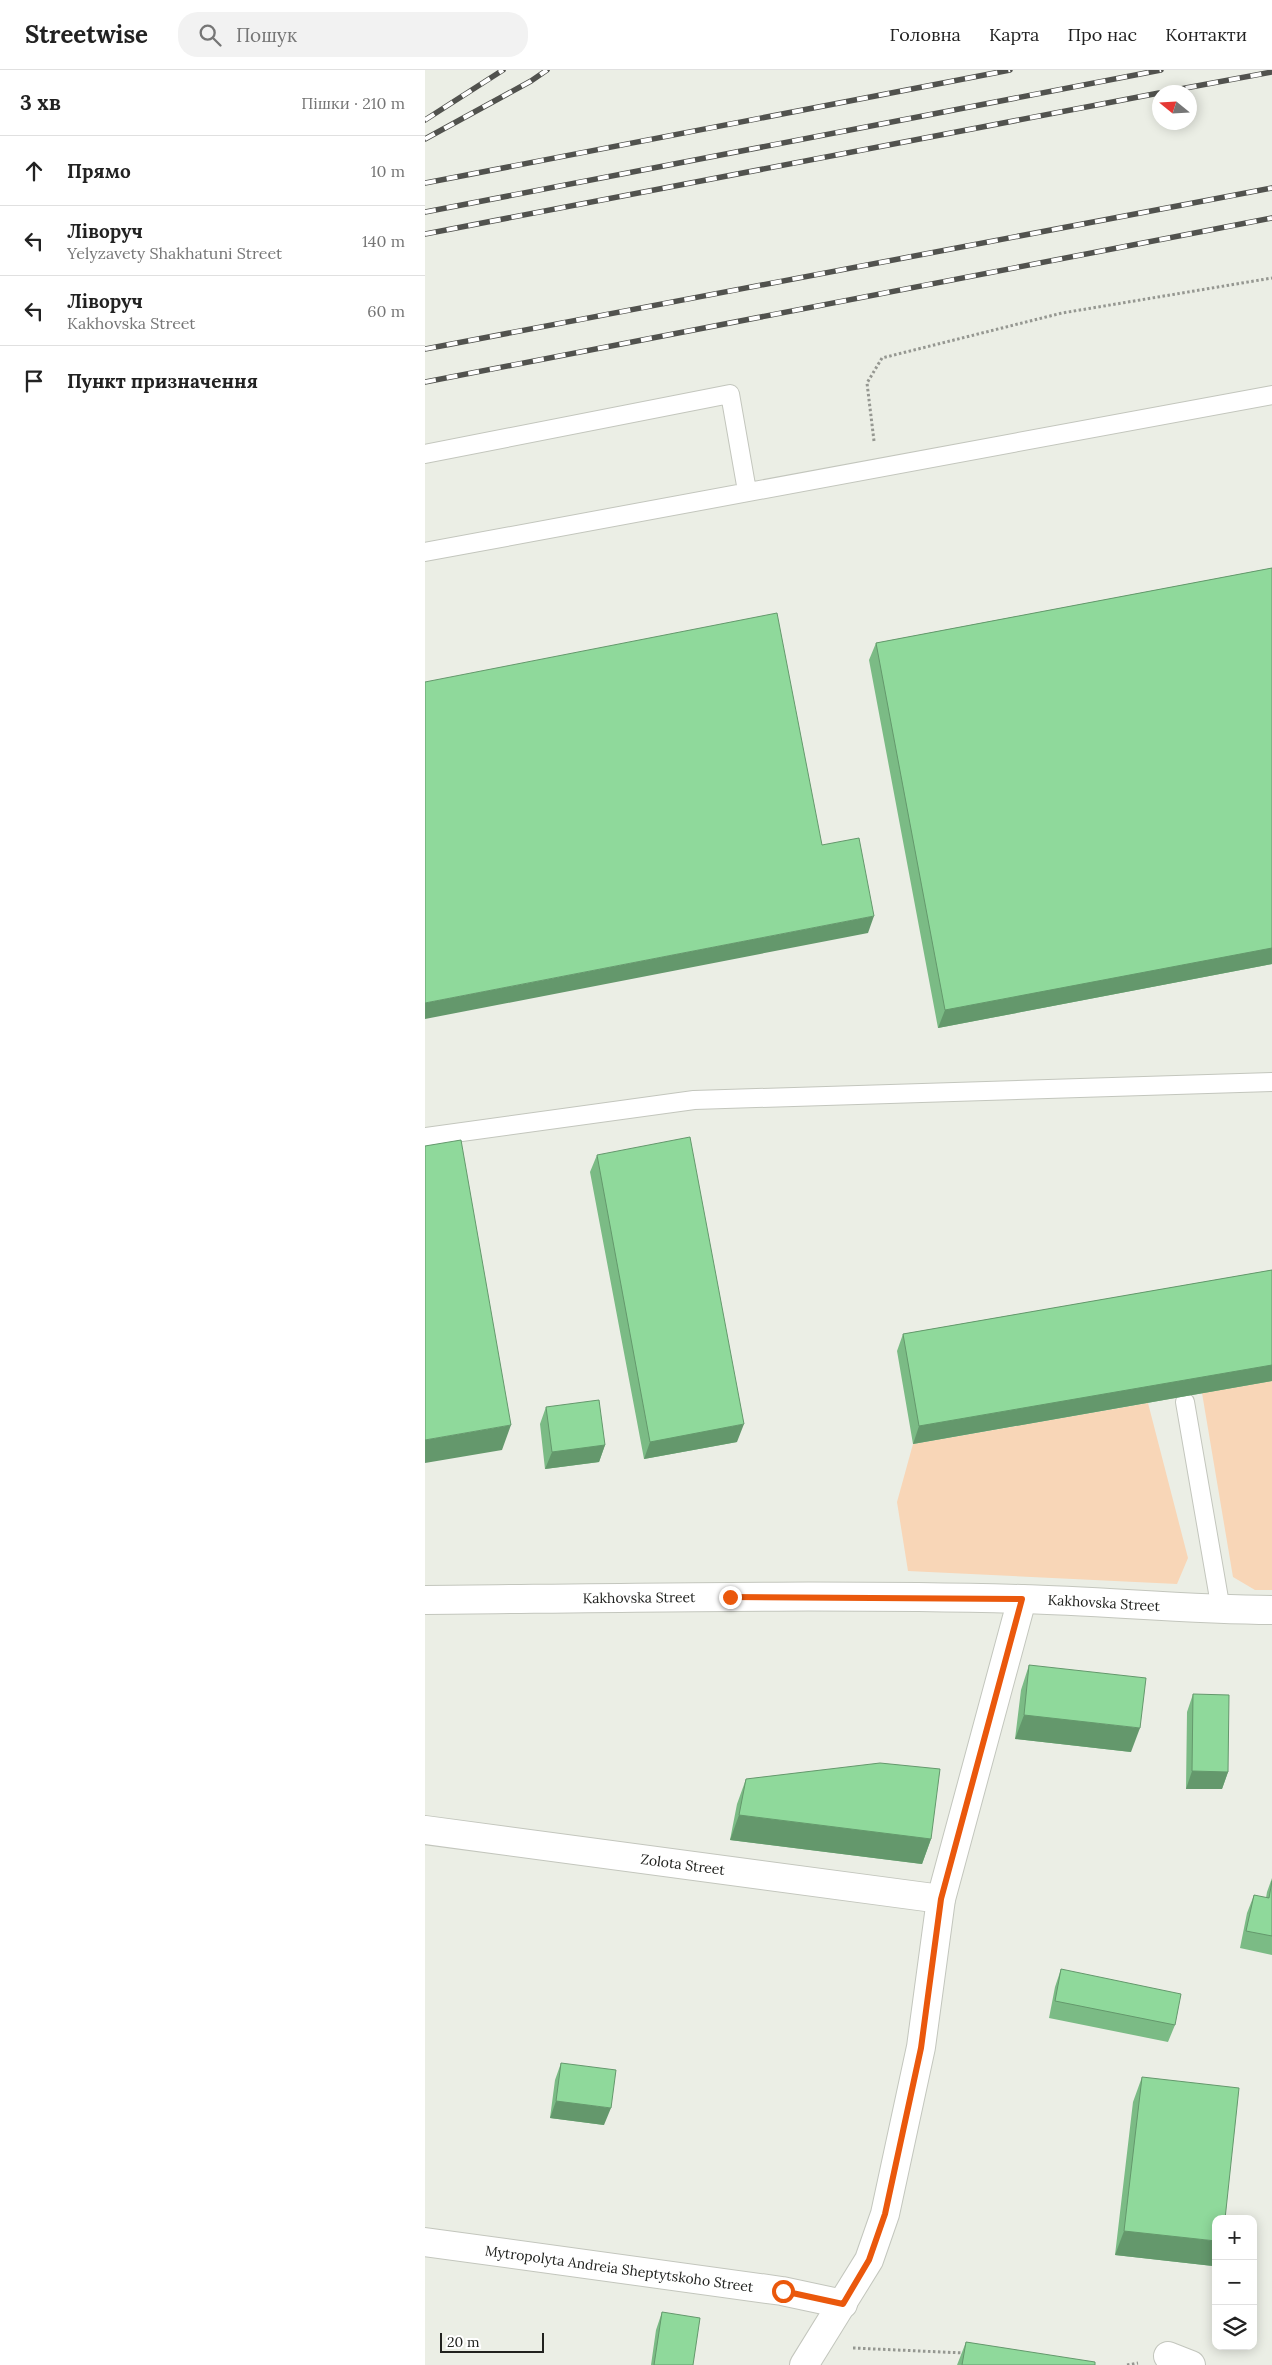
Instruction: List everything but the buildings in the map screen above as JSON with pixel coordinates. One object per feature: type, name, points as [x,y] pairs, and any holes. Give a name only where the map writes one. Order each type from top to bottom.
[{"type":"street","name":"Kakhovska Street","points":[[425,1600],[730,1597],[1022,1599],[1221,1610],[1272,1610]]},
{"type":"street","points":[[810,2355],[869,2260],[885,2214],[921,2048],[941,1899],[1022,1599]]},
{"type":"street","name":"Zolota Street","points":[[425,1830],[941,1899]]},
{"type":"street","name":"Mytropolyta Andreia Sheptytskoho Street","points":[[425,2242],[783,2291],[843,2304]]},
{"type":"lane","points":[[425,454],[730,394],[747,491]]},
{"type":"lane","points":[[425,552],[1272,395]]},
{"type":"lane","points":[[425,1137],[693,1100],[1272,1082]]},
{"type":"lane","points":[[1185,1402],[1221,1610]]},
{"type":"path","points":[[877,467],[867,384],[882,358],[1062,313],[1272,278]]},
{"type":"path","points":[[810,2355],[967,2354]]},
{"type":"shaded area","points":[[1272,1381],[1272,1590],[1255,1590],[1233,1577],[1202,1393]]},
{"type":"shaded area","points":[[1148,1403],[1188,1558],[1177,1584],[908,1571],[897,1502],[913,1444]]},
{"type":"railway","points":[[425,120],[503,70]]},
{"type":"railway","points":[[425,139],[531,81],[547,70]]},
{"type":"railway","points":[[425,183],[1010,70]]},
{"type":"railway","points":[[425,212],[1161,70]]},
{"type":"railway","points":[[1197,86],[1272,72]]},
{"type":"railway","points":[[425,234],[1152,94]]},
{"type":"railway","points":[[425,349],[1272,188]]},
{"type":"railway","points":[[425,382],[1272,218]]},
{"type":"route","points":[[730,1597],[1022,1599],[941,1899],[921,2048],[885,2214],[869,2260],[843,2304],[783,2291]]}]
